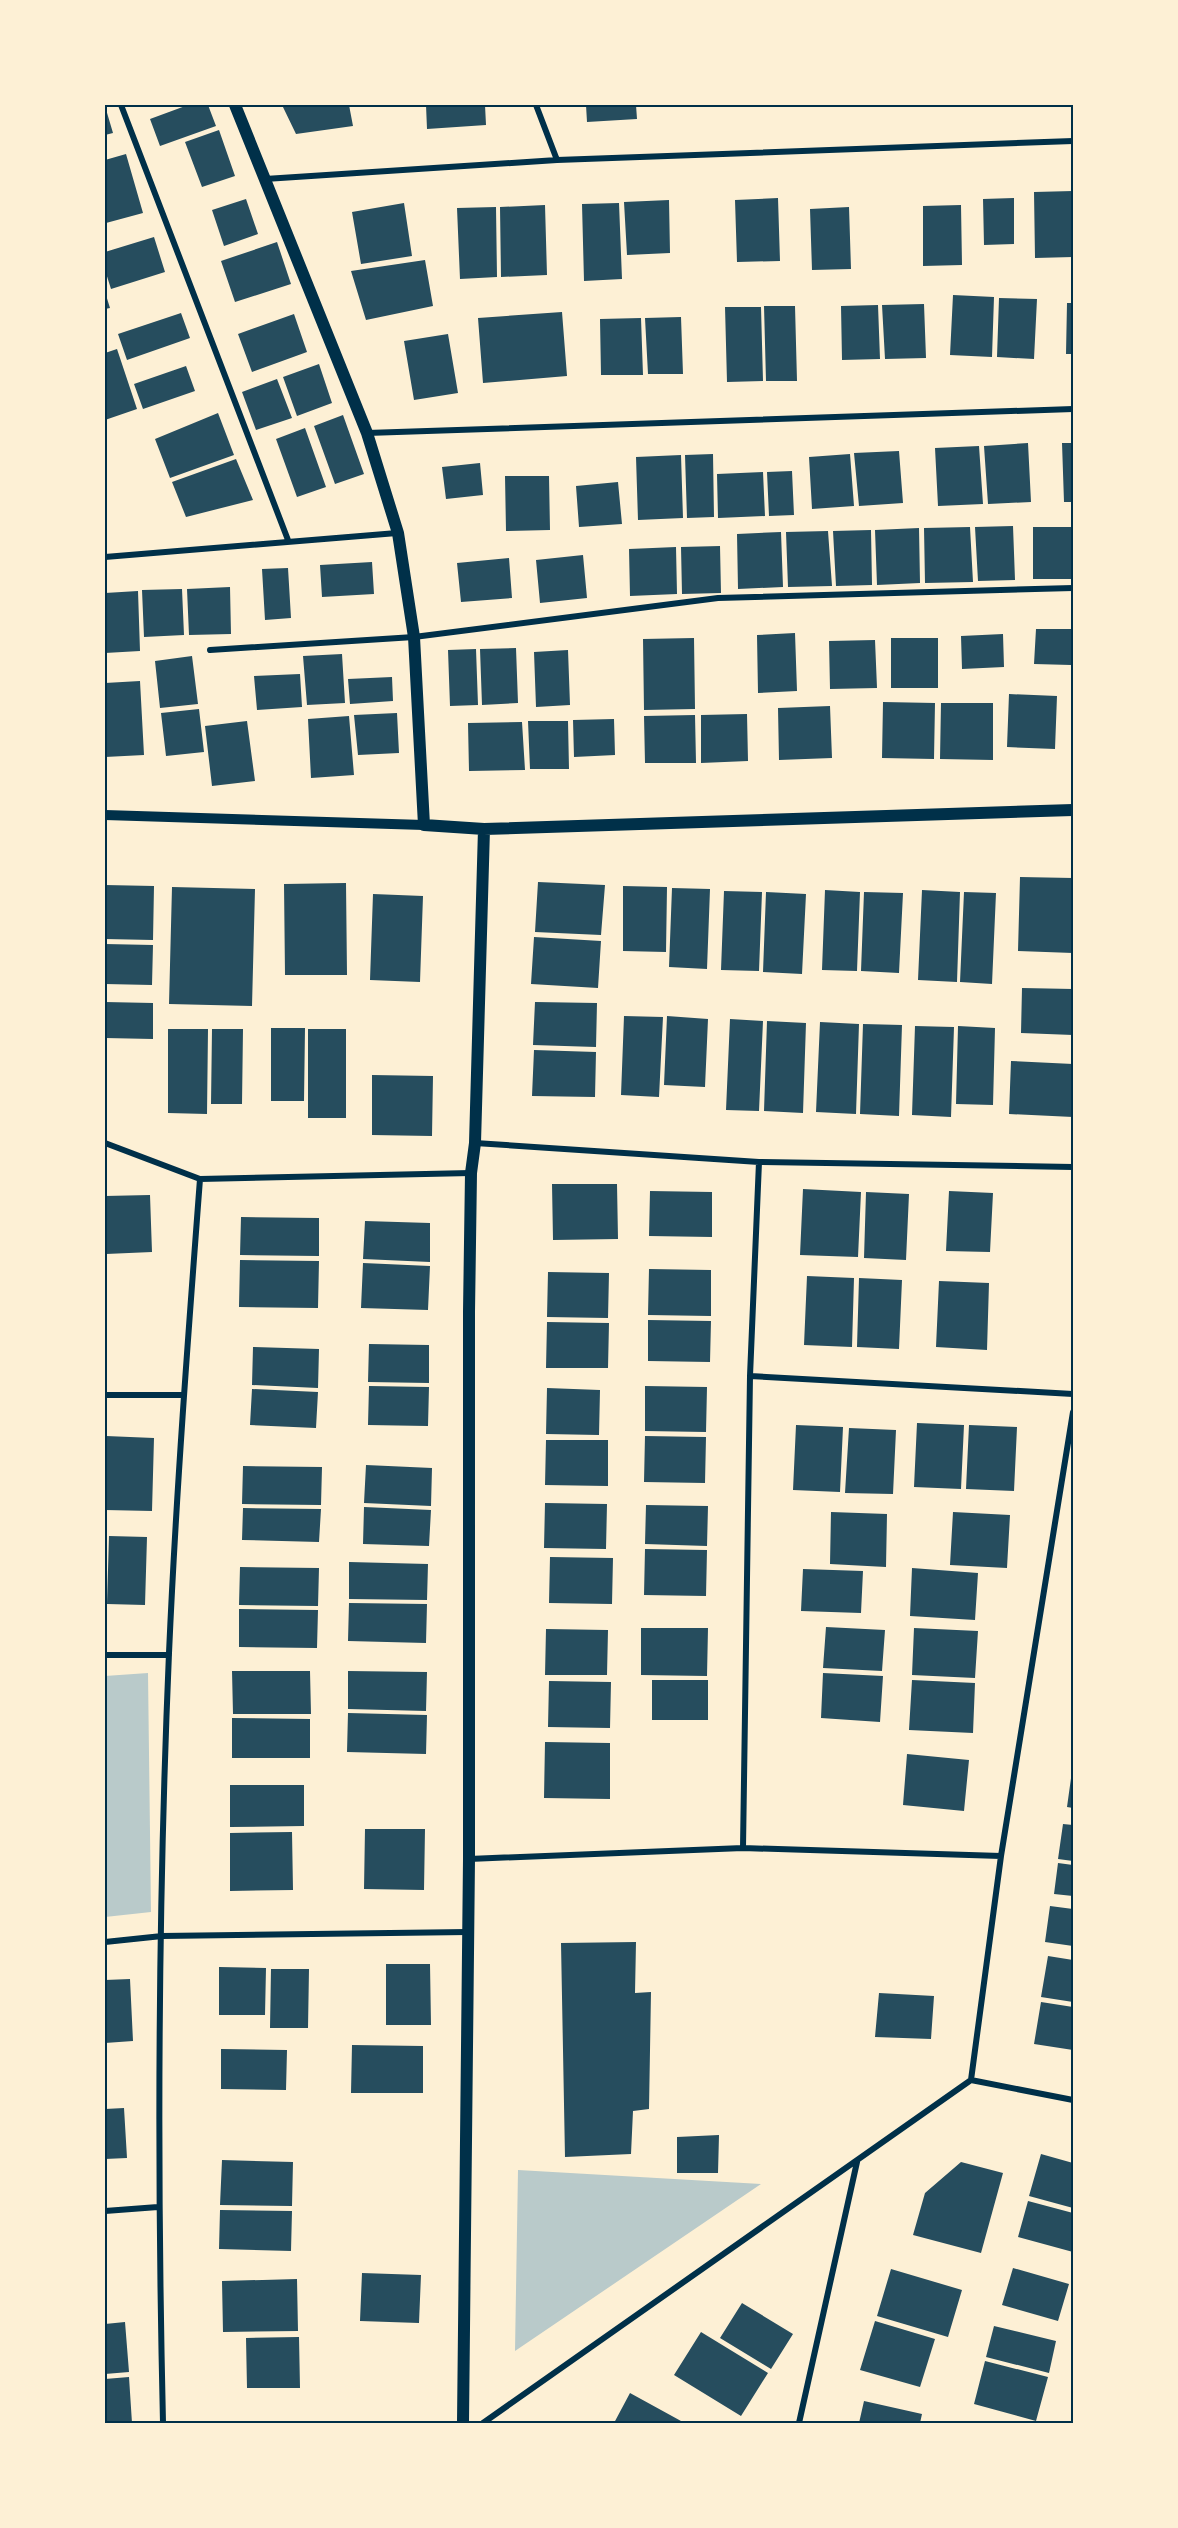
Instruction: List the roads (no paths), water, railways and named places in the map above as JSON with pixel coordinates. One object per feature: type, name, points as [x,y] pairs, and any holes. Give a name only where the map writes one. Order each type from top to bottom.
[{"type":"main road","points":[[235,105],[367,433],[398,533],[414,637],[424,825],[484,829],[1073,810]]},
{"type":"main road","points":[[463,2423],[470,1859],[471,1173],[475,1143],[484,829]]},
{"type":"street","points":[[121,105],[288,540]]},
{"type":"street","points":[[536,105],[557,160]]},
{"type":"street","points":[[264,179],[557,160],[1073,141]]},
{"type":"street","points":[[367,433],[1073,409]]},
{"type":"street","points":[[105,557],[288,540],[398,533]]},
{"type":"street","points":[[210,650],[414,637],[718,598],[1073,588]]},
{"type":"street","points":[[105,815],[424,825]]},
{"type":"street","points":[[105,1143],[200,1179],[471,1173]]},
{"type":"street","points":[[475,1143],[759,1162],[1073,1167]]},
{"type":"street","points":[[743,1848],[750,1376],[759,1162]]},
{"type":"street","points":[[163,2423],[158,2207],[169,1655],[183,1395],[200,1179]]},
{"type":"street","points":[[750,1376],[1073,1394]]},
{"type":"street","points":[[105,1395],[183,1395]]},
{"type":"street","points":[[483,2423],[971,2080],[1001,1856],[1073,1412]]},
{"type":"street","points":[[105,1655],[169,1655]]},
{"type":"street","points":[[470,1859],[743,1848],[1001,1856]]},
{"type":"street","points":[[105,1942],[162,1936],[469,1932]]},
{"type":"street","points":[[971,2080],[1073,2100]]},
{"type":"street","points":[[799,2423],[857,2162]]},
{"type":"street","points":[[105,2211],[158,2207]]}]
